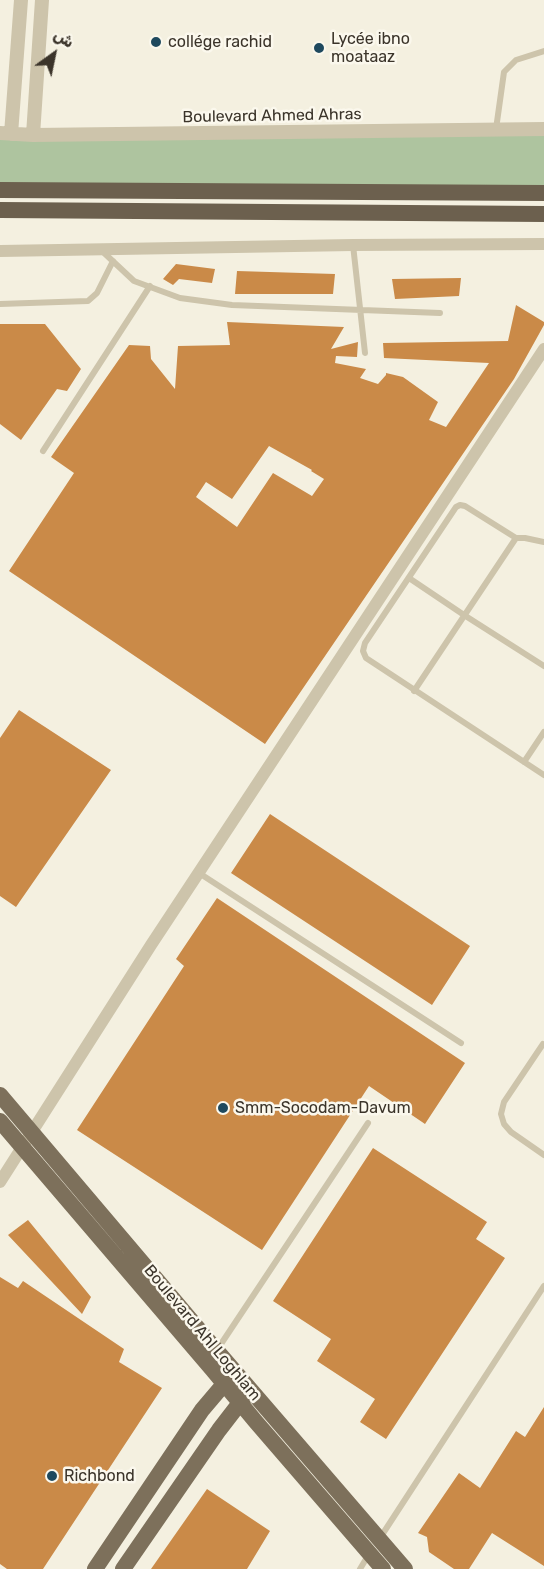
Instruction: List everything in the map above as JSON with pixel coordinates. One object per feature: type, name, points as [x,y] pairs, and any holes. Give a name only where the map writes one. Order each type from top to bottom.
[{"type":"highway","points":[[0,190],[544,193]]},
{"type":"highway","points":[[0,210],[544,214]]},
{"type":"main road","name":"Boulevard Ahl Loghlam","points":[[0,1095],[217,1350],[239,1403],[330,1495],[380,1539],[405,1569]]},
{"type":"main road","name":"Boulevard Ahl Loghlam","points":[[0,1121],[229,1378],[250,1389],[330,1495],[382,1569]]},
{"type":"main road","points":[[95,1569],[202,1410],[229,1378]]},
{"type":"main road","points":[[123,1569],[250,1389]]},
{"type":"street","points":[[5,133],[21,0]]},
{"type":"street","points":[[33,135],[42,0]]},
{"type":"street","name":"Boulevard Ahmed Ahras","points":[[5,133],[33,135],[544,129]]},
{"type":"street","points":[[0,251],[544,244]]},
{"type":"street","points":[[0,1182],[199,873],[544,349]]},
{"type":"lane","points":[[496,129],[504,72],[516,60],[544,51]]},
{"type":"lane","points":[[354,245],[365,353]]},
{"type":"lane","points":[[100,249],[134,281],[180,297],[232,305],[440,313]]},
{"type":"lane","points":[[0,304],[88,301],[97,293],[113,261]]},
{"type":"lane","points":[[43,451],[150,286]]},
{"type":"lane","points":[[544,542],[516,538],[465,506],[456,507],[365,643],[363,651],[366,658],[414,691],[544,775]]},
{"type":"lane","points":[[414,691],[516,538]]},
{"type":"lane","points":[[409,578],[544,666]]},
{"type":"lane","points":[[524,762],[544,732]]},
{"type":"lane","points":[[199,873],[461,1043]]},
{"type":"lane","points":[[543,1044],[504,1102],[501,1114],[504,1124],[511,1132],[544,1155]]},
{"type":"lane","points":[[217,1350],[368,1123]]},
{"type":"lane","points":[[360,1569],[544,1286]]},
{"type":"lane","points":[[537,1297],[544,1301]]},
{"type":"green space","points":[[0,132],[544,132],[544,193],[0,190]]},
{"type":"building","points":[[176,264],[215,269],[212,283],[179,279],[173,285],[163,279]]},
{"type":"building","points":[[237,271],[335,274],[333,294],[235,294]]},
{"type":"building","points":[[461,278],[459,296],[395,299],[392,279]]},
{"type":"building","points":[[516,305],[544,322],[514,379],[265,744],[9,571],[74,473],[51,457],[129,345],[150,346],[151,359],[175,389],[178,346],[230,345],[227,322],[344,327],[331,349],[358,342],[357,357],[336,356],[335,363],[366,369],[360,378],[378,384],[386,373],[403,377],[438,402],[429,420],[446,427],[489,363],[384,358],[383,343],[508,341]],"holes":[[[269,446],[324,479],[312,496],[273,473],[237,527],[196,497],[206,482],[232,499]]]},
{"type":"building","points":[[0,324],[45,324],[81,369],[67,391],[57,389],[21,440],[0,424]]},
{"type":"building","points":[[19,710],[111,770],[16,907],[0,896],[0,738]]},
{"type":"building","points":[[270,814],[470,946],[432,1005],[231,873]]},
{"type":"building","name":"Smm-Socodam-Davum","points":[[217,898],[465,1063],[425,1124],[369,1086],[262,1250],[77,1130],[184,966],[176,959]]},
{"type":"building","points":[[373,1148],[487,1222],[476,1239],[505,1258],[386,1439],[360,1422],[375,1399],[317,1361],[331,1339],[273,1301]]},
{"type":"building","points":[[28,1220],[91,1297],[82,1314],[8,1235]]},
{"type":"building","name":"Richbond","points":[[0,1277],[18,1288],[23,1281],[124,1349],[119,1362],[162,1388],[43,1569],[7,1569],[0,1564]]},
{"type":"building","points":[[544,1407],[544,1566],[492,1533],[469,1569],[454,1569],[429,1552],[427,1537],[418,1533],[459,1473],[480,1488],[516,1431],[525,1437]]},
{"type":"building","points":[[207,1489],[270,1531],[247,1569],[151,1569]]},
{"type":"place","name":"collége rachid","points":[[156,42]]},
{"type":"place","name":"Lycée ibno moataaz","points":[[319,48]]},
{"type":"place","name":"Smm-Socodam-Davum","points":[[223,1108]]},
{"type":"place","name":"Richbond","points":[[52,1476]]}]
